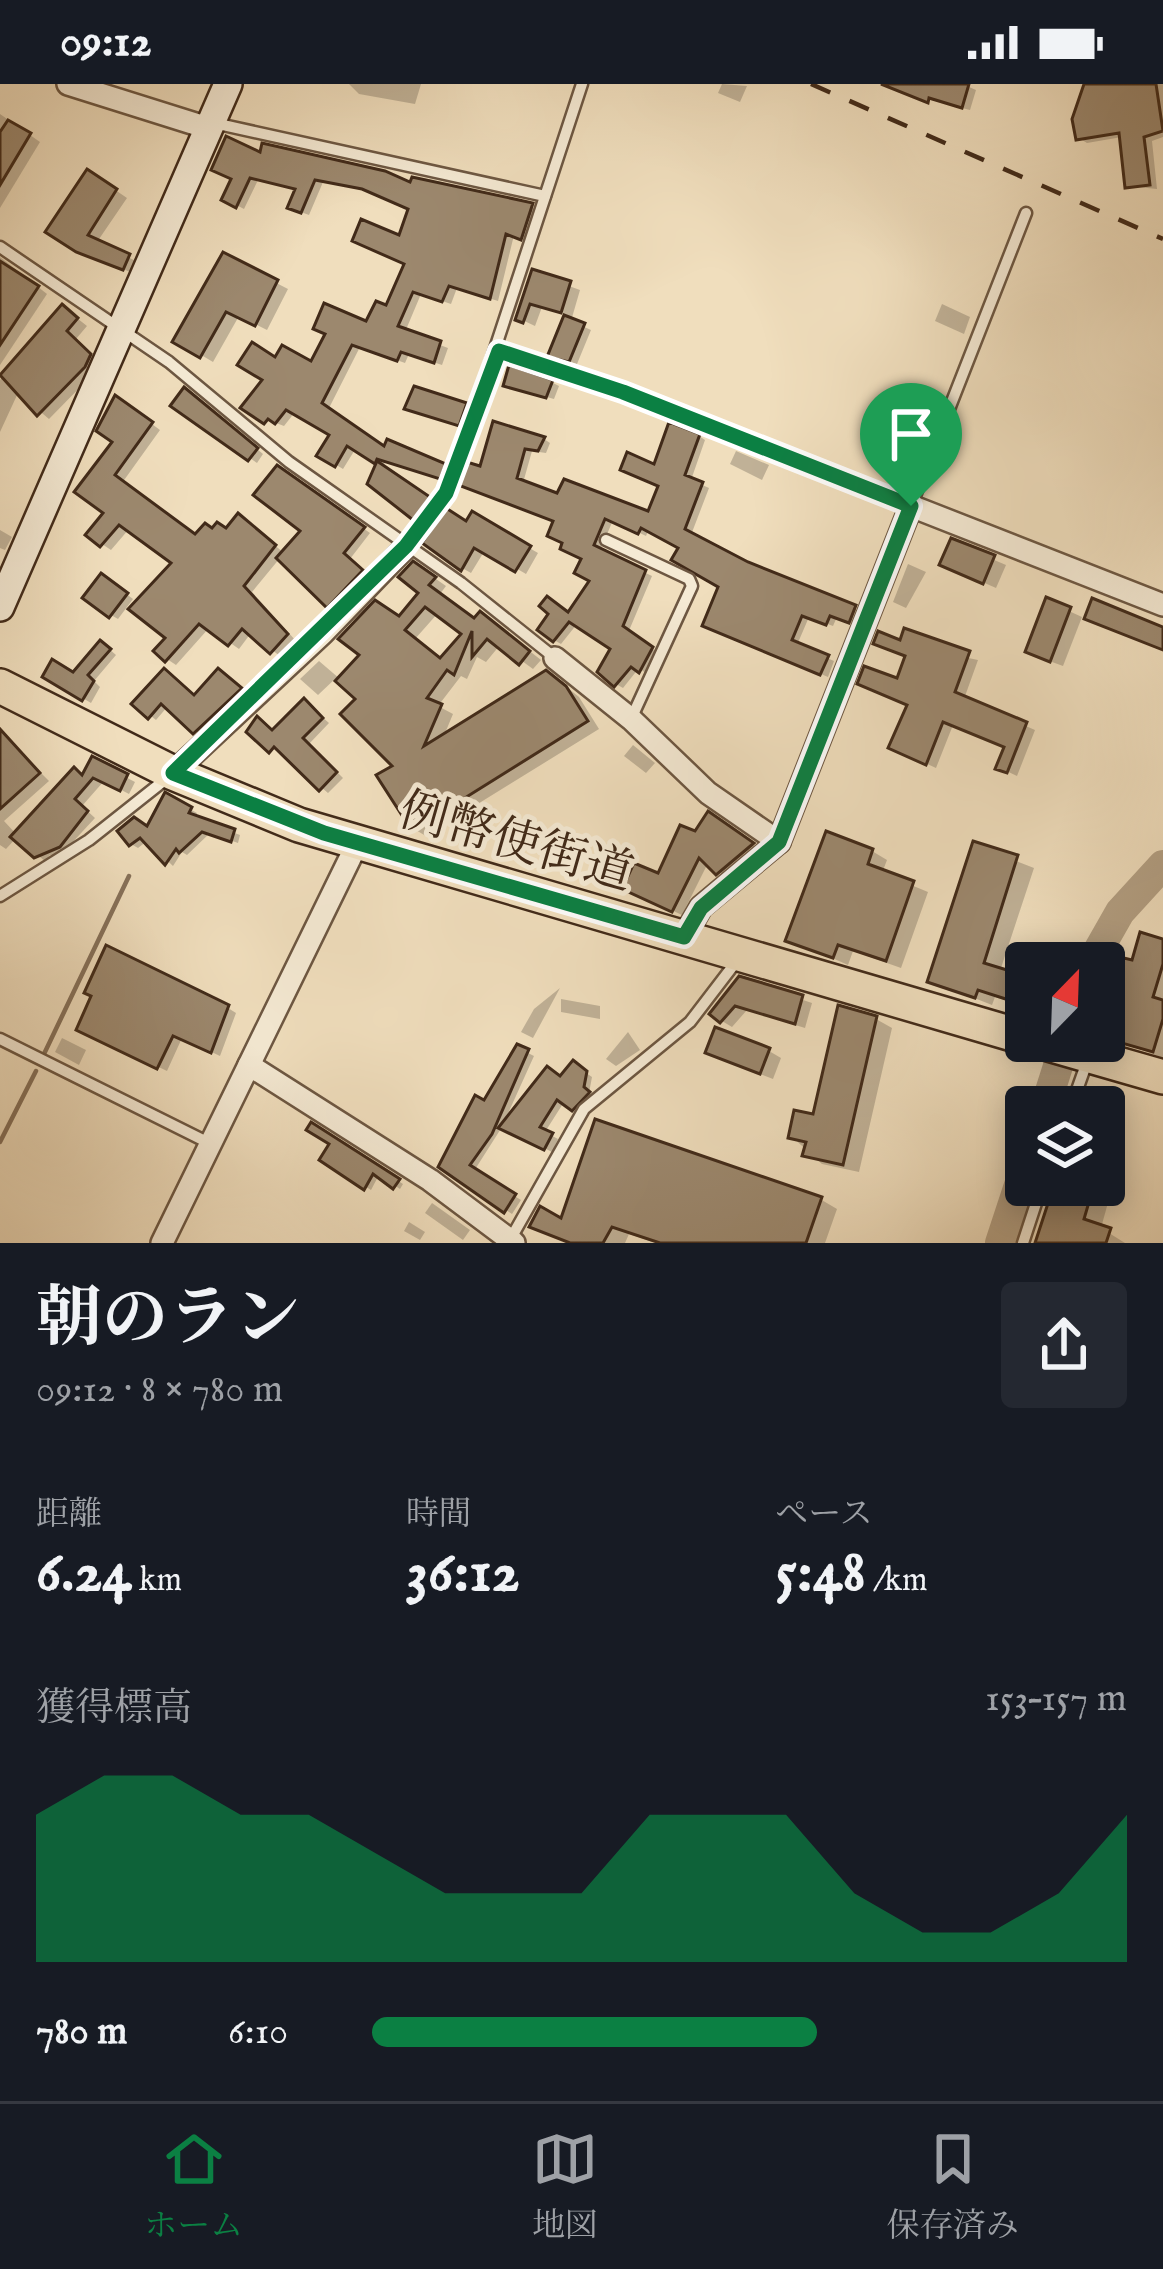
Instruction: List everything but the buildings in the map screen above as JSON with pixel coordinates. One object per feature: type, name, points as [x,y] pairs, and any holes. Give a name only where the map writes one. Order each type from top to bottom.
[{"type":"main road","name":"例幣使街道","points":[[0,686],[173,773],[357,844],[1005,1031]]},
{"type":"main road","name":"例幣使街道","points":[[1111,1062],[1163,1077]]},
{"type":"street","points":[[68,84],[210,125]]},
{"type":"street","points":[[0,607],[228,84]]},
{"type":"street","points":[[684,937],[701,908],[779,842],[911,506],[1163,605]]},
{"type":"street","points":[[173,773],[406,546]]},
{"type":"street","points":[[555,658],[631,719],[707,793],[779,842]]},
{"type":"street","points":[[162,1243],[357,844]]},
{"type":"street","points":[[249,1065],[430,1180],[512,1242]]},
{"type":"lane","points":[[406,546],[446,493],[499,351],[583,84]]},
{"type":"lane","points":[[210,125],[545,196]]},
{"type":"lane","points":[[499,351],[623,392],[911,506],[1026,213]]},
{"type":"lane","points":[[0,247],[122,329],[555,658]]},
{"type":"lane","points":[[606,540],[689,579],[692,586],[631,719]]},
{"type":"lane","points":[[0,896],[88,840],[173,773]]},
{"type":"lane","points":[[512,1242],[584,1108],[690,1022],[736,967],[740,954]]},
{"type":"lane","points":[[0,1039],[211,1144]]},
{"type":"lane","points":[[1023,1243],[1035,1206]]},
{"type":"waterway","points":[[1103,942],[1120,912],[1163,865]]},
{"type":"waterway","points":[[44,1054],[129,876]]},
{"type":"waterway","points":[[1052,1086],[1059,1062]]},
{"type":"waterway","points":[[0,1142],[36,1071]]},
{"type":"waterway","points":[[1000,1243],[1012,1206]]},
{"type":"railway","points":[[811,84],[1163,239]]},
{"type":"route","points":[[499,351],[623,392],[911,506],[779,842],[701,908],[684,937],[324,833],[173,773],[323,633],[406,546],[446,493],[499,351]]}]
